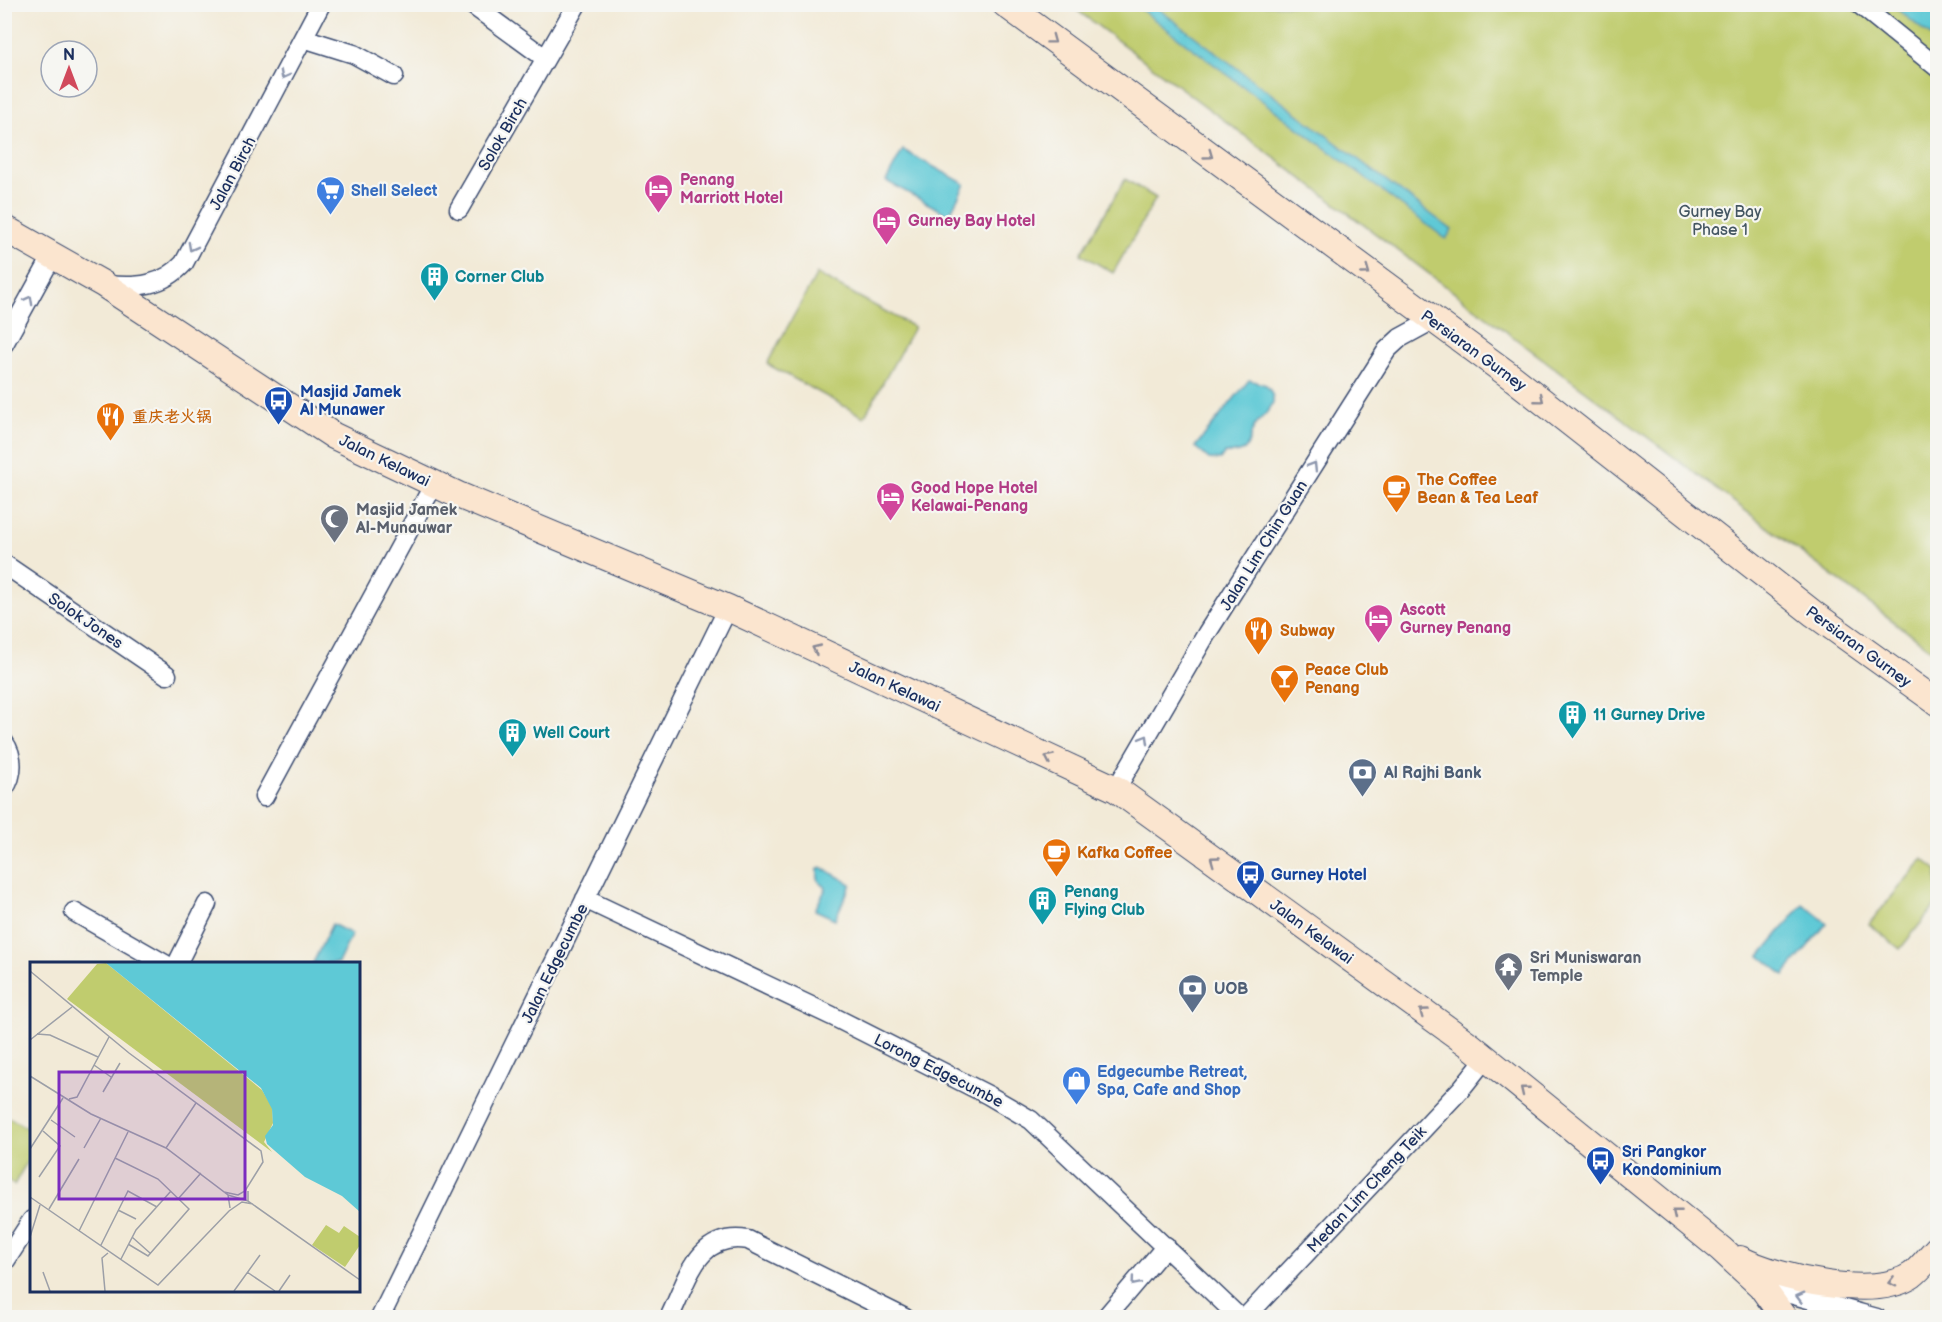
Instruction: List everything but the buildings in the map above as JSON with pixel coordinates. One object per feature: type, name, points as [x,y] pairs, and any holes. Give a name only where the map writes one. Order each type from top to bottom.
[{"type":"main road","name":"Persiaran Gurney","points":[[1005,4],[1512,378],[1814,614],[1938,703]]},
{"type":"main road","name":"Jalan Kelawai","points":[[4,228],[103,284],[334,436],[434,484],[543,532],[728,608],[1116,789],[1485,1059],[1721,1249],[1761,1286],[1784,1317]]},
{"type":"main road","name":"Jalan Kelawai","points":[[1721,1249],[1756,1267],[1797,1279],[1830,1285],[1867,1286],[1892,1284],[1912,1275],[1938,1248]]},
{"type":"street","name":"Jalan Birch","points":[[103,284],[126,287],[154,284],[168,277],[184,263],[321,4]]},
{"type":"street","points":[[471,4],[545,58]]},
{"type":"street","name":"Solok Birch","points":[[459,209],[577,4]]},
{"type":"street","points":[[1859,4],[1938,68]]},
{"type":"street","points":[[303,38],[354,54],[394,76]]},
{"type":"street","points":[[4,345],[53,255]]},
{"type":"street","name":"Jalan Lim Chin Guan","points":[[1116,789],[1207,633],[1387,350],[1400,338],[1433,320]]},
{"type":"street","points":[[264,797],[434,484]]},
{"type":"street","name":"Solok Jones","points":[[4,564],[167,675]]},
{"type":"street","name":"Jalan Edgecumbe","points":[[380,1317],[728,608]]},
{"type":"street","points":[[4,742],[12,760],[12,772],[4,789]]},
{"type":"street","name":"Lorong Edgecumbe","points":[[585,899],[832,1016],[988,1095],[1031,1120],[1240,1317]]},
{"type":"street","points":[[178,962],[207,904]]},
{"type":"street","points":[[74,912],[163,962]]},
{"type":"street","name":"Medan Lim Cheng Teik","points":[[1245,1317],[1446,1105],[1485,1059]]},
{"type":"street","points":[[4,1263],[30,1223]]},
{"type":"street","points":[[669,1317],[698,1258],[719,1240],[733,1238],[748,1240],[905,1317]]},
{"type":"street","points":[[1105,1317],[1166,1245]]},
{"type":"street","points":[[1761,1286],[1877,1317]]},
{"type":"green space","name":"Gurney Bay Phase 1","points":[[1070,5],[1892,5],[1937,41],[1937,654]]},
{"type":"green space","points":[[1125,179],[1156,198],[1113,273],[1081,254]]},
{"type":"green space","points":[[817,274],[914,327],[864,417],[767,364]]},
{"type":"green space","points":[[1923,859],[1937,870],[1937,903],[1900,949],[1869,924]]},
{"type":"green space","points":[[4,1115],[30,1129],[30,1156],[14,1185],[5,1178]]},
{"type":"water","points":[[1135,5],[1153,5],[1452,230],[1446,239]]},
{"type":"water","points":[[1892,5],[1937,5],[1937,41]]},
{"type":"water","points":[[903,150],[965,184],[949,215],[886,181]]},
{"type":"water","points":[[1249,380],[1266,385],[1273,397],[1272,406],[1256,424],[1246,448],[1235,453],[1225,453],[1220,460],[1209,459],[1195,447]]},
{"type":"water","points":[[821,867],[851,884],[835,919],[815,910],[826,888],[818,878],[818,869]]},
{"type":"water","points":[[1803,904],[1827,923],[1784,975],[1760,956]]},
{"type":"water","points":[[332,924],[352,934],[338,962],[313,962]]},
{"type":"place","name":"Penang Marriott Hotel","points":[[659,214]]},
{"type":"place","name":"Shell Select","points":[[330,216]]},
{"type":"place","name":"Gurney Bay Hotel","points":[[887,246]]},
{"type":"place","name":"Corner Club","points":[[434,302]]},
{"type":"place","name":"Masjid Jamek Al Munawer","points":[[279,426]]},
{"type":"place","name":"重庆老火锅","points":[[111,442]]},
{"type":"place","name":"The Coffee Bean & Tea Leaf","points":[[1396,514]]},
{"type":"place","name":"Good Hope Hotel Kelawai-Penang","points":[[890,522]]},
{"type":"place","name":"Masjid Jamek Al-Munauwar","points":[[335,544]]},
{"type":"place","name":"Ascott Gurney Penang","points":[[1379,644]]},
{"type":"place","name":"Subway","points":[[1259,656]]},
{"type":"place","name":"Peace Club Penang","points":[[1284,704]]},
{"type":"place","name":"11 Gurney Drive","points":[[1572,740]]},
{"type":"place","name":"Well Court","points":[[512,758]]},
{"type":"place","name":"Al Rajhi Bank","points":[[1363,798]]},
{"type":"place","name":"Kafka Coffee","points":[[1056,878]]},
{"type":"place","name":"Gurney Hotel","points":[[1250,900]]},
{"type":"place","name":"Penang Flying Club","points":[[1043,926]]},
{"type":"place","name":"Sri Muniswaran Temple","points":[[1509,992]]},
{"type":"place","name":"UOB","points":[[1193,1014]]},
{"type":"place","name":"Edgecumbe Retreat, Spa, Cafe and Shop","points":[[1076,1106]]},
{"type":"place","name":"Sri Pangkor Kondominium","points":[[1601,1186]]}]
